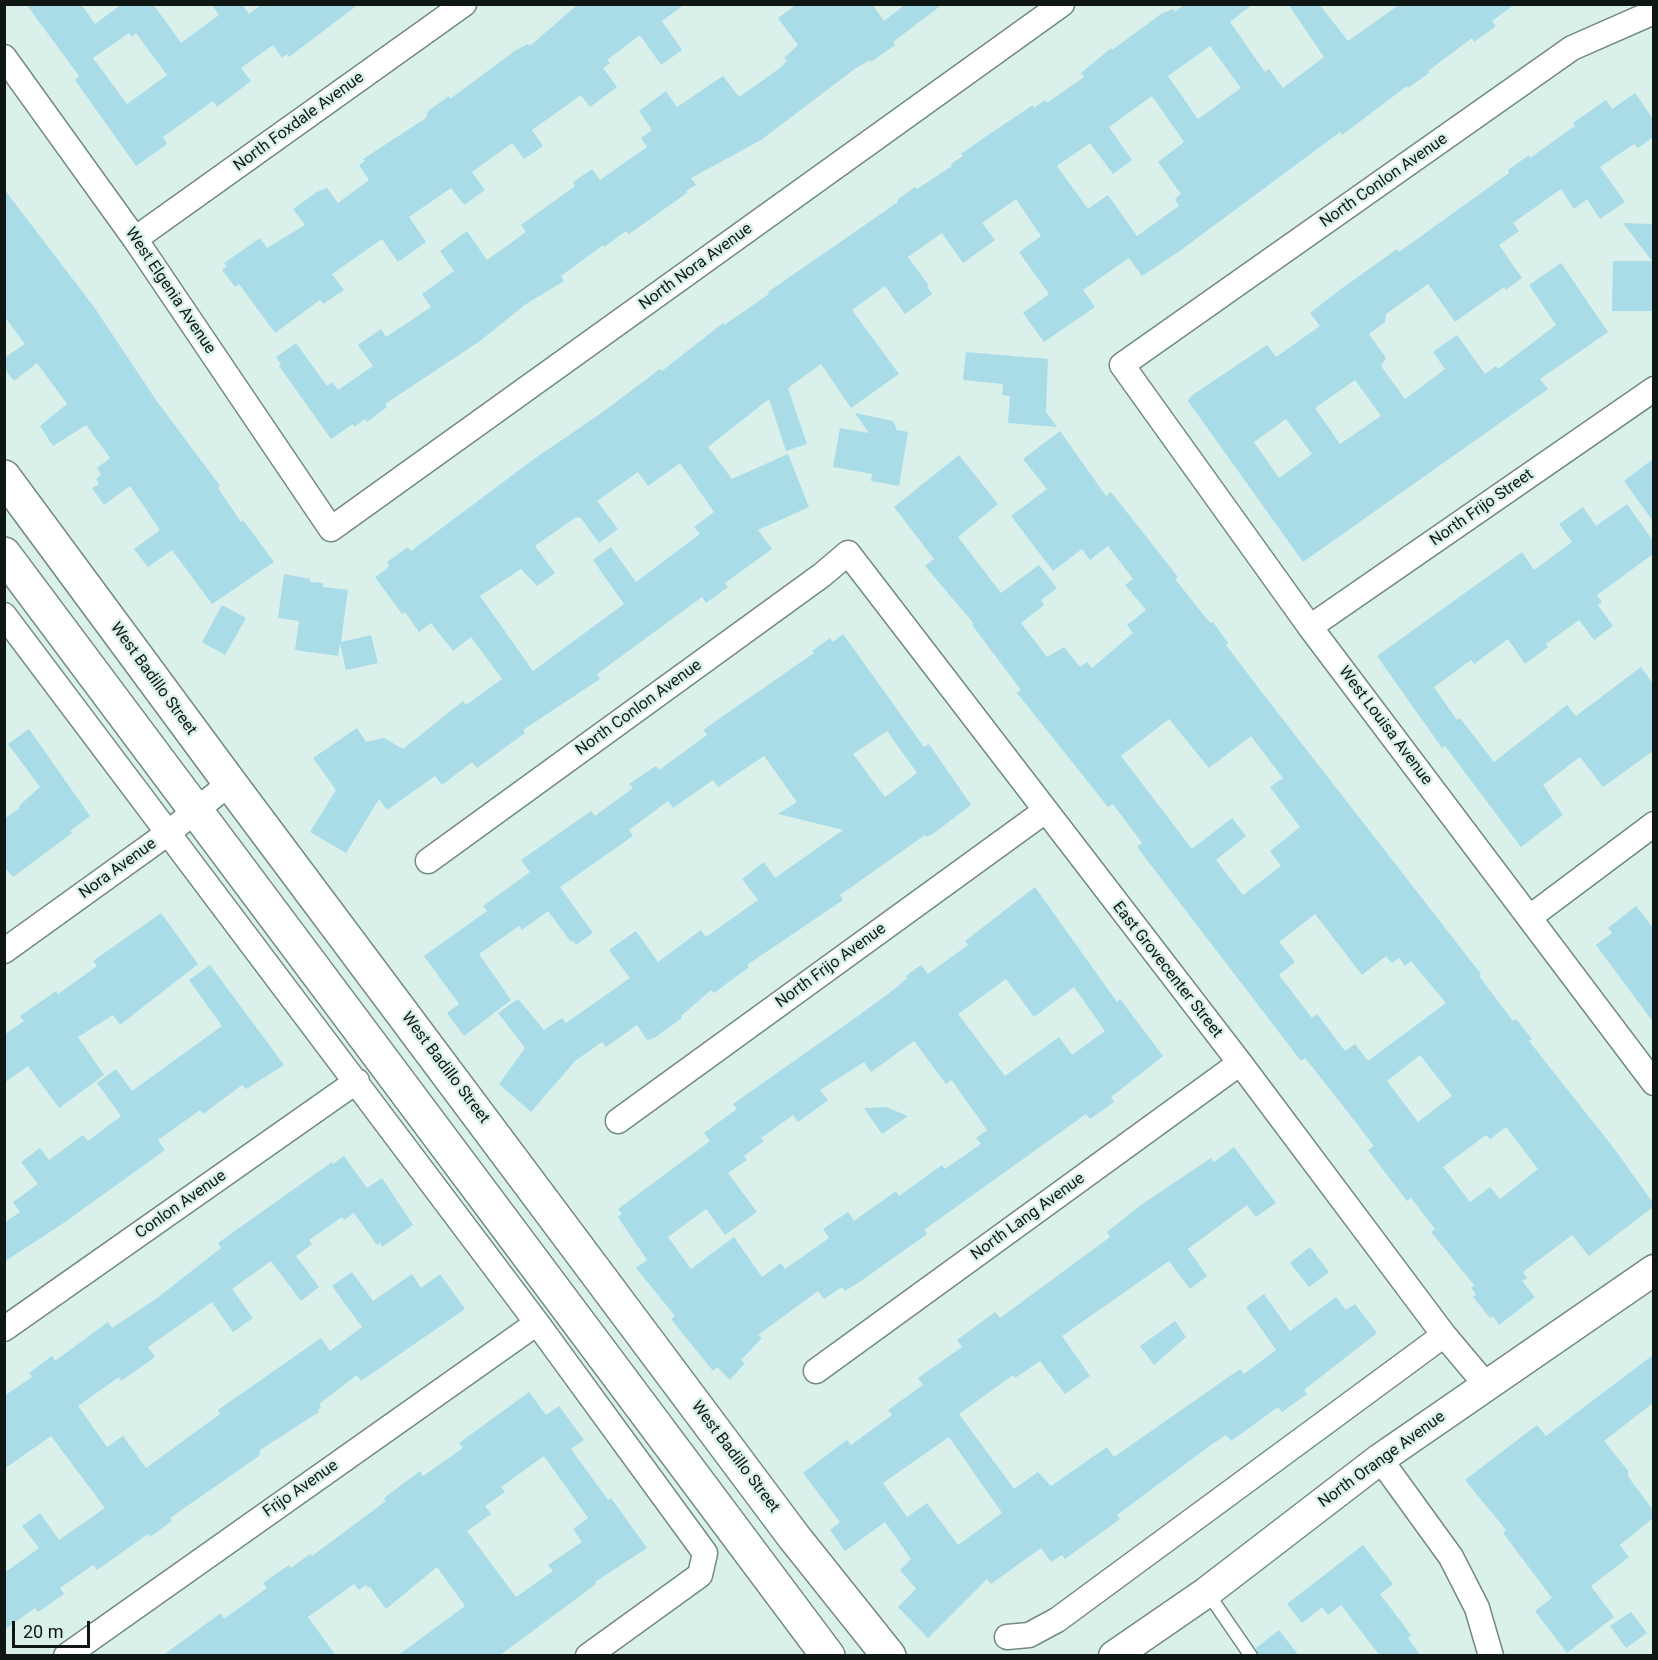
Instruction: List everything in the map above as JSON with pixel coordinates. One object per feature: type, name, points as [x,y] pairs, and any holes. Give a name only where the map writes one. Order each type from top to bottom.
[{"type":"main road","name":"West Badillo Street","points":[[4,477],[794,1537],[889,1656]]},
{"type":"main road","points":[[4,554],[197,809],[828,1656]]},
{"type":"street","name":"North Foxdale Avenue","points":[[135,239],[464,4]]},
{"type":"street","name":"North Nora Avenue","points":[[331,530],[1062,4]]},
{"type":"street","name":"North Conlon Avenue","points":[[1122,365],[1572,48],[1653,12]]},
{"type":"street","name":"West Elgenia Avenue","points":[[4,57],[135,239],[331,530]]},
{"type":"street","name":"West Louisa Avenue","points":[[1122,365],[1310,627],[1653,1083]]},
{"type":"street","name":"North Frijo Street","points":[[1310,627],[1653,390]]},
{"type":"street","name":"North Conlon Avenue","points":[[428,861],[813,582],[848,553]]},
{"type":"street","name":"East Grovecenter Street","points":[[848,553],[1240,1063],[1444,1335],[1487,1386]]},
{"type":"street","points":[[4,615],[537,1323],[705,1554],[700,1575],[588,1656]]},
{"type":"street","name":"Nora Avenue","points":[[4,951],[168,833],[230,783]]},
{"type":"street","name":"North Frijo Avenue","points":[[618,1121],[1045,811]]},
{"type":"street","points":[[1530,917],[1653,824]]},
{"type":"street","name":"North Lang Avenue","points":[[816,1371],[1240,1063]]},
{"type":"street","name":"Conlon Avenue","points":[[4,1329],[357,1082]]},
{"type":"street","name":"North Orange Avenue","points":[[1114,1656],[1207,1592],[1380,1459],[1653,1270]]},
{"type":"street","name":"Frijo Avenue","points":[[66,1656],[537,1323]]},
{"type":"street","points":[[1007,1637],[1029,1635],[1057,1620],[1444,1335]]},
{"type":"street","points":[[1380,1459],[1451,1557],[1477,1608],[1491,1656]]},
{"type":"lane","points":[[1207,1592],[1251,1656]]},
{"type":"building","points":[[26,4],[81,4],[95,24],[122,4],[153,4],[181,43],[219,15],[211,4],[242,4],[249,14],[262,4],[359,4],[289,57],[287,54],[282,58],[273,45],[241,68],[251,81],[217,107],[213,101],[163,137],[167,144],[136,166],[75,80],[79,76]],"holes":[[[129,33],[132,37],[136,33],[167,75],[127,104],[93,58]]]},
{"type":"building","points":[[578,4],[685,4],[662,21],[682,50],[661,65],[640,35],[607,60],[610,63],[603,68],[617,87],[590,107],[581,95],[532,130],[543,146],[524,159],[512,143],[472,172],[485,190],[464,205],[451,188],[409,217],[426,242],[398,262],[382,239],[332,274],[344,290],[323,304],[320,300],[275,333],[239,284],[235,287],[222,270],[227,266],[224,263],[260,238],[267,248],[305,225],[293,209],[317,192],[327,188],[338,203],[369,180],[359,165],[365,161],[363,159],[426,118],[428,111],[449,96],[450,99],[516,50],[528,44],[530,46]]},
{"type":"building","points":[[797,4],[872,4],[884,21],[906,4],[943,4],[893,42],[895,45],[871,62],[870,60],[856,68],[761,140],[691,178],[696,185],[686,191],[687,193],[629,234],[626,231],[604,247],[603,245],[561,276],[564,281],[526,304],[480,341],[385,404],[387,407],[367,422],[365,419],[354,427],[353,424],[331,439],[279,366],[281,364],[276,357],[296,343],[327,386],[332,382],[338,390],[373,366],[358,345],[381,329],[386,337],[431,307],[422,294],[454,271],[440,251],[467,231],[487,260],[526,232],[521,225],[575,186],[573,182],[592,169],[600,180],[647,147],[641,138],[652,130],[639,111],[666,91],[677,107],[723,76],[739,97],[780,68],[787,61],[784,58],[798,45],[778,18]]},
{"type":"building","points":[[1185,4],[1253,4],[1230,22],[1265,72],[1269,69],[1283,88],[1324,57],[1288,4],[1319,4],[1348,41],[1400,4],[1515,4],[1492,21],[1496,26],[1474,42],[1472,38],[1428,71],[1429,73],[1408,88],[1407,86],[1342,135],[1340,132],[1177,253],[1142,276],[1129,258],[1083,290],[1095,307],[1044,342],[1023,313],[1049,294],[1019,252],[1041,236],[1016,199],[982,223],[995,240],[963,263],[942,233],[908,257],[929,286],[927,287],[932,294],[905,314],[885,286],[852,310],[899,374],[851,408],[821,364],[788,388],[807,444],[786,451],[769,399],[708,447],[732,479],[788,454],[809,507],[758,530],[772,549],[725,583],[728,587],[706,603],[702,597],[597,674],[600,679],[523,730],[525,733],[477,768],[472,762],[442,785],[435,776],[387,810],[379,799],[346,853],[310,832],[336,790],[313,758],[357,728],[366,742],[384,738],[403,749],[463,701],[466,705],[502,679],[471,637],[453,651],[431,623],[419,632],[405,612],[402,614],[375,577],[387,569],[389,565],[387,562],[408,547],[411,551],[534,459],[660,369],[662,371],[723,323],[724,325],[769,294],[768,292],[898,202],[897,200],[915,187],[917,189],[952,166],[951,164],[963,156],[961,154],[985,137],[1033,105],[1034,108],[1045,100],[1047,103],[1084,77],[1081,73],[1111,48],[1112,50],[1161,14],[1173,9],[1175,12]],"holes":[[[1210,46],[1241,88],[1198,119],[1168,76]],[[1152,96],[1184,142],[1158,162],[1181,194],[1175,199],[1179,206],[1137,236],[1108,195],[1088,209],[1057,166],[1090,143],[1113,174],[1132,160],[1109,127]],[[680,463],[714,512],[694,527],[700,534],[636,582],[611,547],[593,560],[624,604],[533,671],[480,596],[521,569],[537,586],[555,573],[535,546],[576,517],[581,518],[599,543],[618,529],[597,501],[638,472],[648,486]]]},
{"type":"building","points":[[1635,93],[1653,119],[1653,137],[1638,148],[1634,144],[1600,167],[1625,202],[1600,219],[1587,199],[1574,209],[1561,189],[1513,223],[1519,231],[1499,245],[1522,278],[1506,290],[1504,287],[1455,322],[1428,284],[1386,314],[1385,322],[1369,334],[1386,358],[1381,366],[1405,399],[1445,369],[1433,352],[1457,335],[1485,374],[1496,366],[1498,369],[1556,325],[1529,285],[1561,263],[1608,332],[1540,379],[1548,389],[1303,562],[1188,401],[1191,396],[1267,345],[1276,357],[1320,326],[1310,313],[1341,289],[1397,249],[1399,252],[1509,173],[1508,170],[1529,155],[1530,158],[1575,126],[1573,123],[1606,100],[1612,109]],"holes":[[[1355,380],[1381,416],[1340,444],[1315,408]],[[1286,419],[1312,454],[1279,478],[1254,442]]]},
{"type":"building","points":[[4,189],[94,307],[156,400],[220,486],[218,488],[241,522],[243,520],[274,562],[212,604],[172,550],[148,567],[134,549],[160,530],[130,486],[104,505],[92,488],[99,484],[96,479],[101,475],[97,468],[110,458],[86,425],[53,446],[40,426],[67,404],[37,363],[14,381],[4,368],[4,358],[25,344],[4,316]]},
{"type":"building","points":[[1623,223],[1653,224],[1653,311],[1612,311],[1613,261],[1652,261]]},
{"type":"building","points":[[966,352],[1048,359],[1046,412],[1057,427],[1008,423],[1010,396],[1002,395],[1003,384],[963,380]]},
{"type":"building","points":[[855,413],[893,421],[897,430],[908,432],[899,486],[871,481],[872,474],[833,467],[840,428],[869,433]]},
{"type":"building","points":[[1060,431],[1106,496],[1111,492],[1178,577],[1175,579],[1210,623],[1213,622],[1228,643],[1226,645],[1260,690],[1481,974],[1479,976],[1513,1021],[1516,1019],[1532,1039],[1529,1041],[1616,1151],[1653,1203],[1653,1207],[1589,1256],[1572,1235],[1523,1272],[1527,1278],[1522,1281],[1535,1297],[1499,1325],[1493,1316],[1490,1318],[1473,1297],[1476,1294],[1471,1288],[1474,1285],[1431,1232],[1435,1229],[1411,1198],[1407,1201],[1368,1150],[1374,1146],[1305,1058],[1301,1061],[1137,847],[1142,843],[1113,804],[1108,807],[1017,693],[1021,690],[972,625],[974,624],[925,566],[934,559],[894,507],[959,455],[998,504],[958,537],[1001,593],[1039,565],[1057,588],[1041,600],[1044,605],[1021,623],[1047,657],[1064,647],[1080,667],[1087,662],[1092,668],[1133,633],[1127,625],[1146,610],[1125,585],[1133,579],[1108,546],[1090,560],[1082,549],[1053,571],[1011,516],[1047,489],[1023,459]],"holes":[[[1169,719],[1209,768],[1251,736],[1283,778],[1270,787],[1300,827],[1270,851],[1281,866],[1243,895],[1216,860],[1246,836],[1232,818],[1192,849],[1121,756]],[[1315,914],[1362,975],[1386,956],[1392,963],[1399,958],[1405,966],[1411,961],[1446,1003],[1368,1061],[1355,1044],[1345,1051],[1317,1014],[1312,1018],[1279,975],[1295,962],[1279,942]],[[1420,1055],[1452,1096],[1418,1122],[1387,1081]],[[1506,1127],[1538,1169],[1500,1199],[1490,1187],[1470,1202],[1443,1167],[1486,1135],[1490,1139]]]},
{"type":"building","points":[[1653,459],[1653,521],[1624,481]]},
{"type":"building","points":[[1627,504],[1653,541],[1653,554],[1597,595],[1602,602],[1598,605],[1613,626],[1594,640],[1579,620],[1546,644],[1548,647],[1525,664],[1508,639],[1474,664],[1471,660],[1434,687],[1457,720],[1460,718],[1494,762],[1567,705],[1576,716],[1641,667],[1653,684],[1653,751],[1603,787],[1580,757],[1543,785],[1563,815],[1521,847],[1445,746],[1442,748],[1377,656],[1522,552],[1534,570],[1572,542],[1559,524],[1583,507],[1596,526]]},
{"type":"building","points":[[284,574],[310,579],[310,582],[323,583],[323,587],[348,590],[341,642],[371,635],[378,663],[346,670],[340,644],[338,656],[295,650],[299,621],[278,618]]},
{"type":"building","points":[[222,605],[246,618],[225,655],[202,642]]},
{"type":"building","points":[[843,634],[924,747],[929,744],[971,805],[934,833],[927,837],[925,835],[840,895],[843,900],[747,965],[749,967],[714,993],[711,990],[681,1016],[682,1018],[654,1038],[647,1040],[637,1025],[606,1047],[602,1042],[575,1061],[531,1112],[499,1084],[525,1048],[498,1013],[518,999],[544,1030],[562,1018],[566,1023],[630,978],[609,950],[636,931],[658,962],[701,930],[706,937],[758,900],[742,879],[764,862],[775,878],[843,830],[778,814],[797,802],[764,756],[718,787],[713,780],[673,808],[668,801],[629,830],[633,836],[560,887],[593,933],[576,945],[573,941],[571,942],[548,911],[522,930],[519,926],[479,954],[511,1000],[464,1036],[447,1013],[459,1004],[424,956],[487,911],[483,906],[530,872],[521,860],[591,811],[595,816],[633,788],[629,784],[656,766],[659,770],[707,735],[703,730],[814,653],[812,651],[830,638],[833,642]],"holes":[[[887,731],[917,773],[885,797],[853,754]]]},
{"type":"building","points":[[29,729],[90,816],[70,831],[72,833],[13,877],[4,867],[4,819],[20,808],[19,806],[40,787],[8,744]]},
{"type":"building","points":[[1035,887],[1117,1002],[1120,999],[1163,1056],[1111,1097],[1114,1102],[1090,1119],[1086,1114],[924,1230],[927,1234],[861,1281],[845,1291],[842,1287],[824,1299],[818,1291],[758,1335],[762,1338],[741,1360],[745,1363],[730,1380],[717,1367],[713,1371],[671,1319],[675,1316],[636,1268],[647,1260],[618,1217],[622,1214],[618,1209],[710,1141],[704,1133],[737,1109],[733,1104],[896,988],[907,978],[906,976],[921,965],[928,974],[968,945],[965,941]],"holes":[[[1006,979],[1034,1017],[1074,987],[1105,1031],[1072,1055],[1059,1037],[1005,1076],[958,1014]],[[914,1041],[946,1084],[951,1080],[953,1082],[987,1130],[976,1138],[981,1144],[945,1169],[942,1165],[899,1196],[896,1191],[854,1221],[848,1212],[823,1229],[829,1238],[785,1269],[781,1263],[762,1277],[734,1237],[691,1269],[668,1237],[706,1209],[725,1235],[757,1212],[728,1173],[747,1160],[744,1156],[764,1141],[761,1138],[793,1115],[798,1122],[828,1100],[820,1090],[864,1062],[871,1072]]]},
{"type":"building","points":[[1636,906],[1653,928],[1653,1022],[1596,945],[1612,933],[1608,928]]},
{"type":"building","points":[[161,913],[198,964],[120,1025],[113,1015],[78,1037],[104,1075],[59,1108],[28,1066],[4,1083],[4,1035],[24,1021],[20,1016],[56,991],[58,994],[97,966],[93,961]]},
{"type":"building","points":[[210,965],[284,1065],[246,1089],[242,1085],[203,1114],[200,1110],[158,1140],[165,1150],[65,1222],[4,1262],[4,1223],[20,1212],[13,1202],[38,1184],[21,1162],[40,1148],[49,1160],[83,1135],[88,1141],[121,1116],[97,1083],[116,1069],[132,1091],[222,1026],[189,980]]},
{"type":"building","points":[[886,1107],[908,1116],[882,1134],[864,1108]]},
{"type":"building","points":[[1234,1147],[1276,1203],[1256,1217],[1247,1205],[1188,1249],[1207,1276],[1190,1289],[1169,1261],[1062,1336],[1090,1376],[1065,1394],[1040,1361],[1015,1378],[1013,1375],[959,1414],[1014,1489],[1038,1472],[1051,1486],[1107,1447],[1114,1457],[1240,1369],[1244,1374],[1276,1350],[1246,1307],[1264,1294],[1290,1331],[1336,1297],[1346,1310],[1355,1304],[1377,1333],[1304,1390],[1307,1394],[1282,1412],[1278,1407],[1231,1441],[1226,1435],[1208,1447],[1117,1515],[1120,1519],[1065,1559],[1062,1555],[1051,1562],[1041,1548],[991,1584],[987,1579],[928,1638],[898,1607],[916,1589],[900,1570],[911,1559],[885,1522],[845,1551],[830,1530],[840,1522],[803,1473],[847,1440],[851,1445],[892,1415],[888,1410],[923,1385],[918,1378],[962,1347],[957,1340],[995,1312],[1000,1318],[1110,1237],[1107,1232],[1141,1205],[1211,1158],[1214,1162]],"holes":[[[949,1437],[1002,1513],[958,1545],[927,1503],[907,1517],[883,1483]]]},
{"type":"building","points":[[344,1156],[367,1188],[382,1178],[413,1225],[382,1247],[380,1243],[377,1245],[354,1213],[344,1220],[342,1217],[309,1240],[312,1244],[296,1256],[319,1287],[301,1301],[271,1261],[232,1289],[253,1318],[233,1332],[212,1302],[148,1347],[155,1357],[121,1381],[119,1377],[78,1406],[107,1447],[123,1436],[146,1468],[220,1414],[218,1410],[321,1338],[330,1351],[362,1327],[332,1286],[352,1272],[373,1301],[412,1274],[421,1288],[440,1274],[465,1309],[361,1381],[357,1375],[319,1404],[321,1407],[319,1412],[260,1450],[259,1456],[170,1518],[172,1521],[150,1537],[148,1534],[97,1570],[93,1565],[60,1588],[64,1594],[38,1612],[35,1608],[4,1630],[4,1573],[39,1548],[22,1526],[40,1513],[59,1540],[105,1508],[51,1436],[4,1469],[4,1396],[32,1377],[29,1373],[52,1356],[55,1361],[108,1322],[112,1328],[156,1299],[221,1248],[218,1243],[332,1162],[333,1164]]},
{"type":"building","points":[[1310,1247],[1329,1272],[1309,1287],[1290,1263]]},
{"type":"building","points":[[1175,1321],[1186,1337],[1154,1365],[1140,1346]]},
{"type":"building","points":[[1653,1355],[1653,1403],[1604,1441],[1629,1472],[1627,1474],[1632,1482],[1653,1510],[1653,1518],[1620,1545],[1629,1557],[1591,1586],[1614,1617],[1567,1653],[1535,1611],[1552,1598],[1503,1533],[1506,1530],[1465,1480],[1537,1425],[1546,1436]]},
{"type":"building","points":[[529,1392],[546,1415],[559,1406],[584,1440],[571,1449],[608,1500],[611,1498],[647,1548],[595,1582],[596,1584],[499,1656],[397,1656],[465,1606],[437,1567],[386,1609],[370,1587],[366,1585],[359,1590],[354,1584],[308,1617],[336,1656],[162,1656],[221,1613],[224,1619],[267,1588],[263,1583],[289,1565],[291,1568],[310,1554],[312,1556],[386,1501],[384,1498],[420,1471],[423,1476],[463,1448],[459,1443]],"holes":[[[544,1456],[588,1518],[573,1529],[582,1542],[548,1565],[553,1571],[516,1597],[467,1531],[491,1514],[485,1506],[505,1492],[501,1487]]]},
{"type":"building","points":[[1363,1545],[1393,1584],[1380,1594],[1411,1635],[1408,1638],[1421,1656],[1380,1656],[1341,1605],[1328,1615],[1322,1607],[1302,1623],[1287,1604]]},
{"type":"building","points":[[1631,1612],[1647,1633],[1626,1648],[1610,1626]]},
{"type":"building","points":[[1279,1630],[1299,1656],[1259,1656],[1256,1648]]}]
